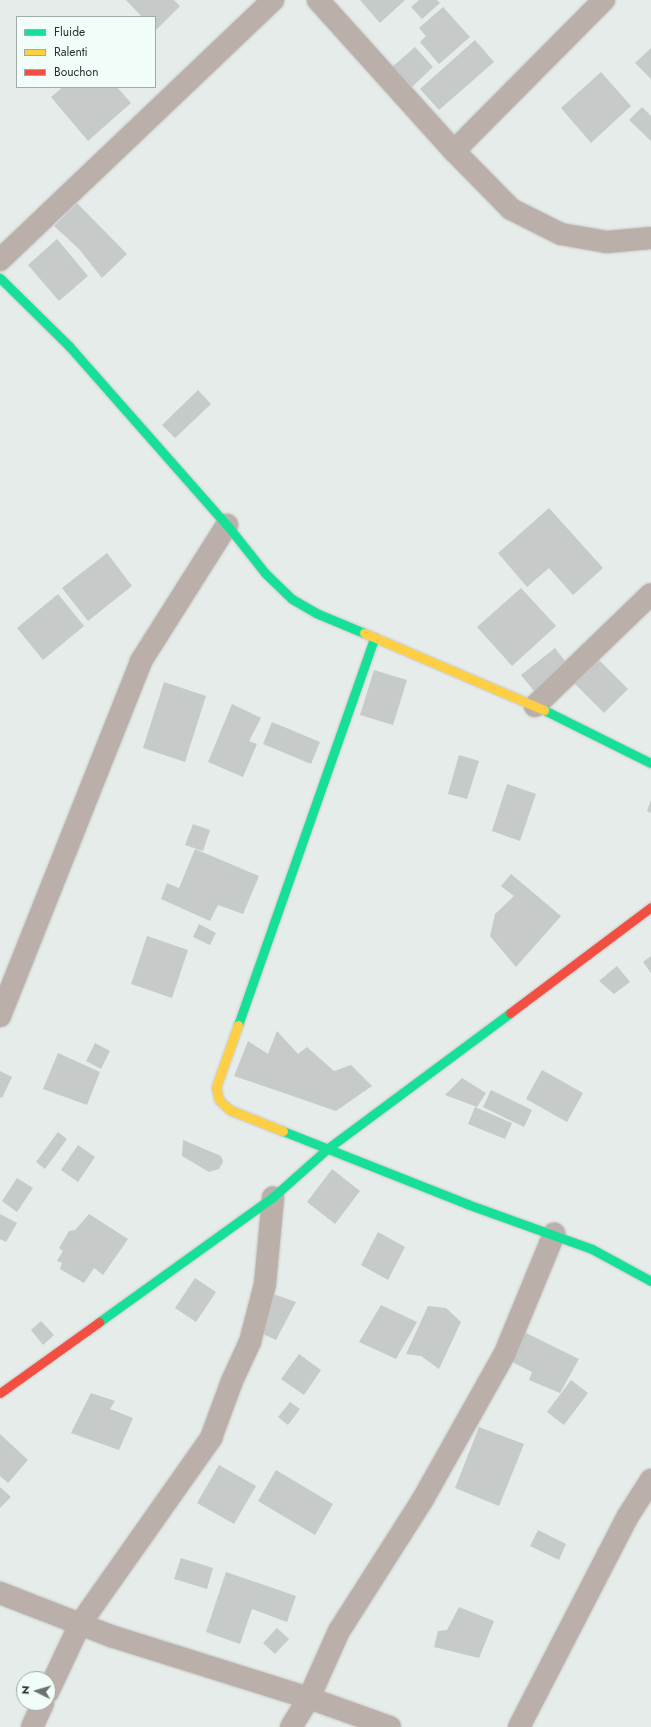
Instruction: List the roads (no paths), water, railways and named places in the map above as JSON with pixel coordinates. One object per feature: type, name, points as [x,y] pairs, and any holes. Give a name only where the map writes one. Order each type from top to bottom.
[{"type":"street","points":[[0,260],[273,0]]},
{"type":"street","points":[[318,0],[454,151],[511,209],[561,234],[607,242],[651,238]]},
{"type":"street","points":[[454,151],[604,0]]},
{"type":"street","points":[[0,278],[69,346],[227,525],[265,573],[292,599],[316,613],[535,706],[651,763]]},
{"type":"street","points":[[0,1016],[141,661],[227,525]]},
{"type":"street","points":[[535,706],[651,594]]},
{"type":"street","points":[[375,637],[216,1087],[219,1100],[230,1110],[327,1149],[467,1204],[554,1234],[592,1249],[651,1281]]},
{"type":"street","points":[[0,1393],[273,1197],[327,1149],[651,907]]},
{"type":"street","points":[[56,1675],[80,1624],[210,1438],[232,1381],[250,1342],[265,1284],[273,1197]]},
{"type":"street","points":[[291,1727],[309,1698],[339,1631],[423,1499],[505,1352],[554,1234]]},
{"type":"street","points":[[519,1727],[628,1516],[651,1480]]},
{"type":"street","points":[[0,1593],[111,1636],[309,1698],[390,1727]]},
{"type":"street","points":[[32,1727],[39,1711]]}]
